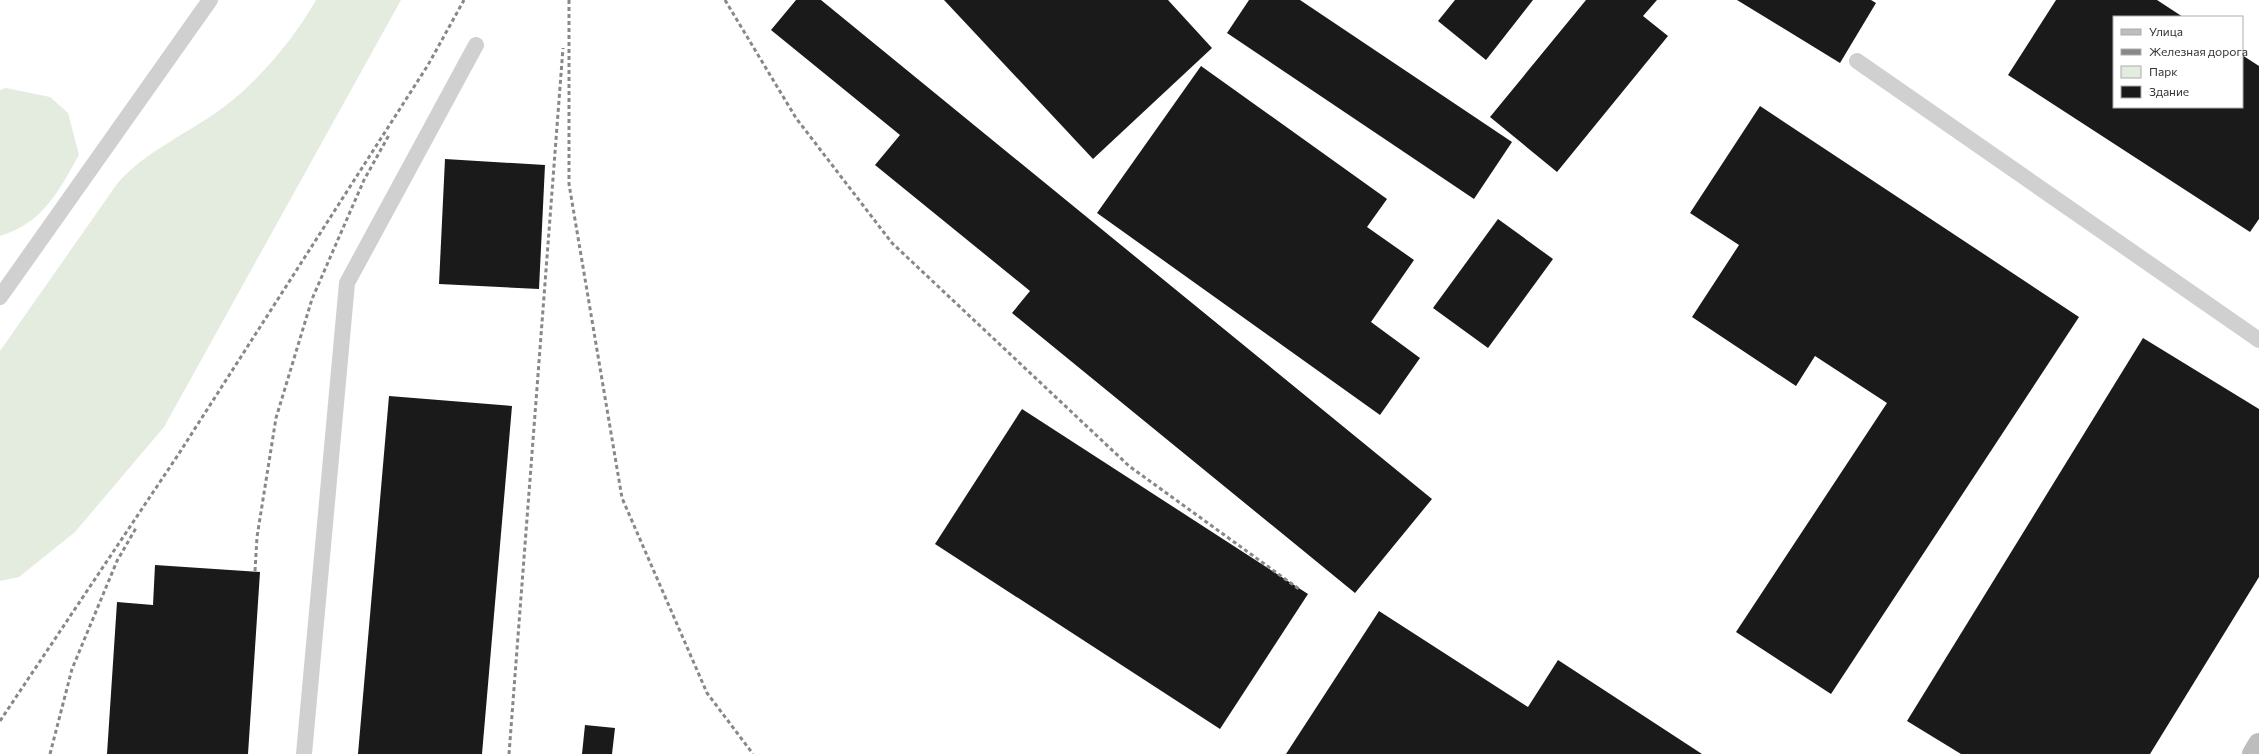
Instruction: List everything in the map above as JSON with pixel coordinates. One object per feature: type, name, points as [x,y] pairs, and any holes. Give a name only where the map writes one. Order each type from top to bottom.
[{"type":"main road","points":[[2253,754],[2259,744]]},
{"type":"lane","points":[[0,297],[210,0]]},
{"type":"lane","points":[[304,754],[347,283],[476,45]]},
{"type":"lane","points":[[1857,61],[2259,340]]},
{"type":"green space","points":[[316,0],[401,0],[164,427],[75,532],[19,577],[0,581],[0,351],[117,184],[141,161],[212,116],[251,84],[287,43]]},
{"type":"green space","points":[[6,88],[50,97],[68,113],[79,155],[64,181],[48,204],[28,223],[0,236],[0,90]]},
{"type":"building","points":[[796,0],[821,0],[1432,499],[1355,593],[1012,313],[1030,291],[875,165],[900,135],[771,30]]},
{"type":"building","points":[[944,0],[1168,0],[1212,48],[1093,159]]},
{"type":"building","points":[[1249,0],[1300,0],[1512,142],[1474,199],[1227,33]]},
{"type":"building","points":[[1455,0],[1533,0],[1486,60],[1438,21]]},
{"type":"building","points":[[1586,0],[1657,0],[1643,16],[1668,36],[1557,172],[1490,117]]},
{"type":"building","points":[[1737,0],[1871,0],[1876,3],[1840,63]]},
{"type":"building","points":[[2056,0],[2157,0],[2181,16],[2113,16],[2113,108],[2243,108],[2243,56],[2259,66],[2259,219],[2250,232],[2008,75]]},
{"type":"building","points":[[1201,66],[1387,199],[1367,227],[1414,260],[1371,322],[1420,358],[1380,415],[1097,213]]},
{"type":"building","points":[[1760,106],[2079,317],[1831,694],[1736,632],[1887,403],[1815,356],[1796,386],[1692,317],[1739,245],[1690,213]]},
{"type":"building","points":[[445,159],[545,165],[539,289],[439,284]]},
{"type":"building","points":[[1498,219],[1553,259],[1488,348],[1433,308]]},
{"type":"building","points":[[2143,338],[2259,409],[2259,577],[2150,754],[1961,754],[1907,721]]},
{"type":"building","points":[[389,396],[512,406],[482,754],[358,754]]},
{"type":"building","points":[[1022,409],[1308,594],[1220,729],[935,544]]},
{"type":"building","points":[[155,565],[260,572],[248,754],[107,754],[117,602],[153,605]]},
{"type":"building","points":[[1379,611],[1528,707],[1558,660],[1702,754],[1286,754]]},
{"type":"building","points":[[585,725],[615,728],[612,754],[582,754]]},
{"type":"railway","points":[[0,721],[178,455],[428,65],[464,0]]},
{"type":"railway","points":[[569,0],[569,184],[622,498],[707,693],[753,754]]},
{"type":"railway","points":[[725,0],[796,118],[892,243],[1129,466],[1299,589]]},
{"type":"railway","points":[[509,754],[563,48]]},
{"type":"railway","points":[[255,571],[257,537],[276,418],[312,299],[364,180],[389,135]]},
{"type":"railway","points":[[50,754],[72,669],[117,561],[136,528]]}]
